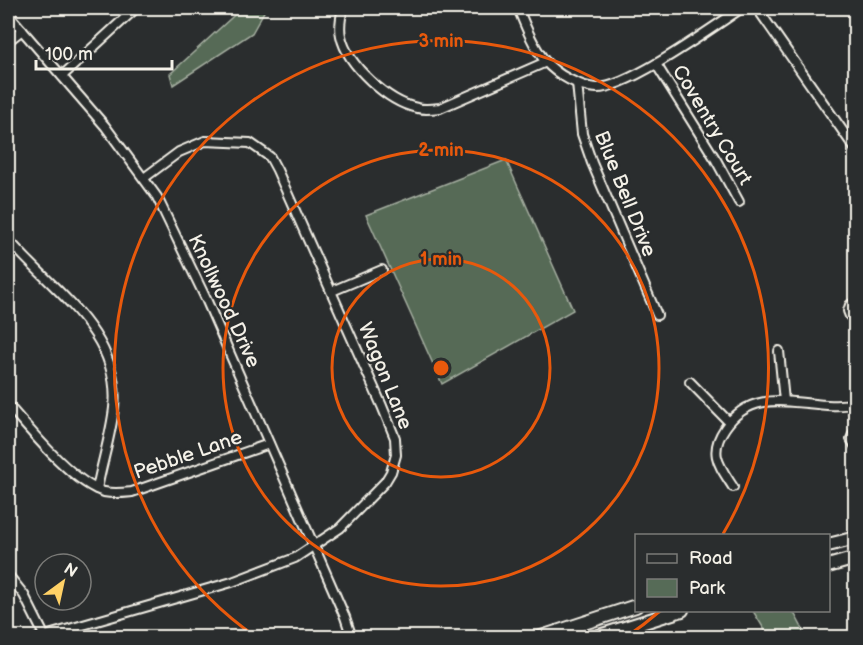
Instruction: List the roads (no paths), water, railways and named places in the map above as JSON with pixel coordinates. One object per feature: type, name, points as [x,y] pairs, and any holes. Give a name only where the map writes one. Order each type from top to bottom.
[{"type":"main road","points":[[830,545],[855,538]]},
{"type":"main road","points":[[830,565],[855,558]]},
{"type":"main road","points":[[538,638],[635,606]]},
{"type":"main road","points":[[593,638],[676,612]]},
{"type":"street","points":[[62,76],[136,8]]},
{"type":"street","points":[[343,8],[340,30],[348,53],[373,83],[393,98],[414,108],[440,108],[546,62]]},
{"type":"street","points":[[522,9],[538,52],[546,62],[577,83],[599,88],[620,83],[656,64],[742,8]]},
{"type":"street","points":[[756,8],[855,150]]},
{"type":"street","name":"Knollwood Drive","points":[[8,14],[105,126],[157,197],[206,299],[314,544],[352,638]]},
{"type":"street","points":[[8,41],[22,30]]},
{"type":"street","name":"Coventry Court","points":[[656,64],[716,160],[739,202]]},
{"type":"street","name":"Blue Bell Drive","points":[[577,83],[582,134],[592,163],[657,315]]},
{"type":"street","name":"Wagon Lane","points":[[41,636],[232,582],[295,558],[340,528],[385,482],[392,472],[396,455],[394,438],[382,406],[270,157],[250,143],[205,141],[179,152],[144,178]]},
{"type":"street","points":[[8,239],[81,313],[100,343],[111,368],[114,407],[97,489]]},
{"type":"street","points":[[332,291],[382,270]]},
{"type":"street","points":[[855,301],[850,305],[848,311],[855,320]]},
{"type":"street","points":[[779,351],[784,401]]},
{"type":"street","points":[[690,382],[729,422]]},
{"type":"street","points":[[733,487],[718,462],[716,450],[721,434],[729,422],[738,413],[752,406],[773,401],[837,406],[854,403],[855,426],[851,439],[855,447]]},
{"type":"street","name":"Pebble Lane","points":[[8,405],[73,474],[97,489],[116,494],[132,492],[269,444]]},
{"type":"street","points":[[8,575],[24,595],[41,636]]}]
